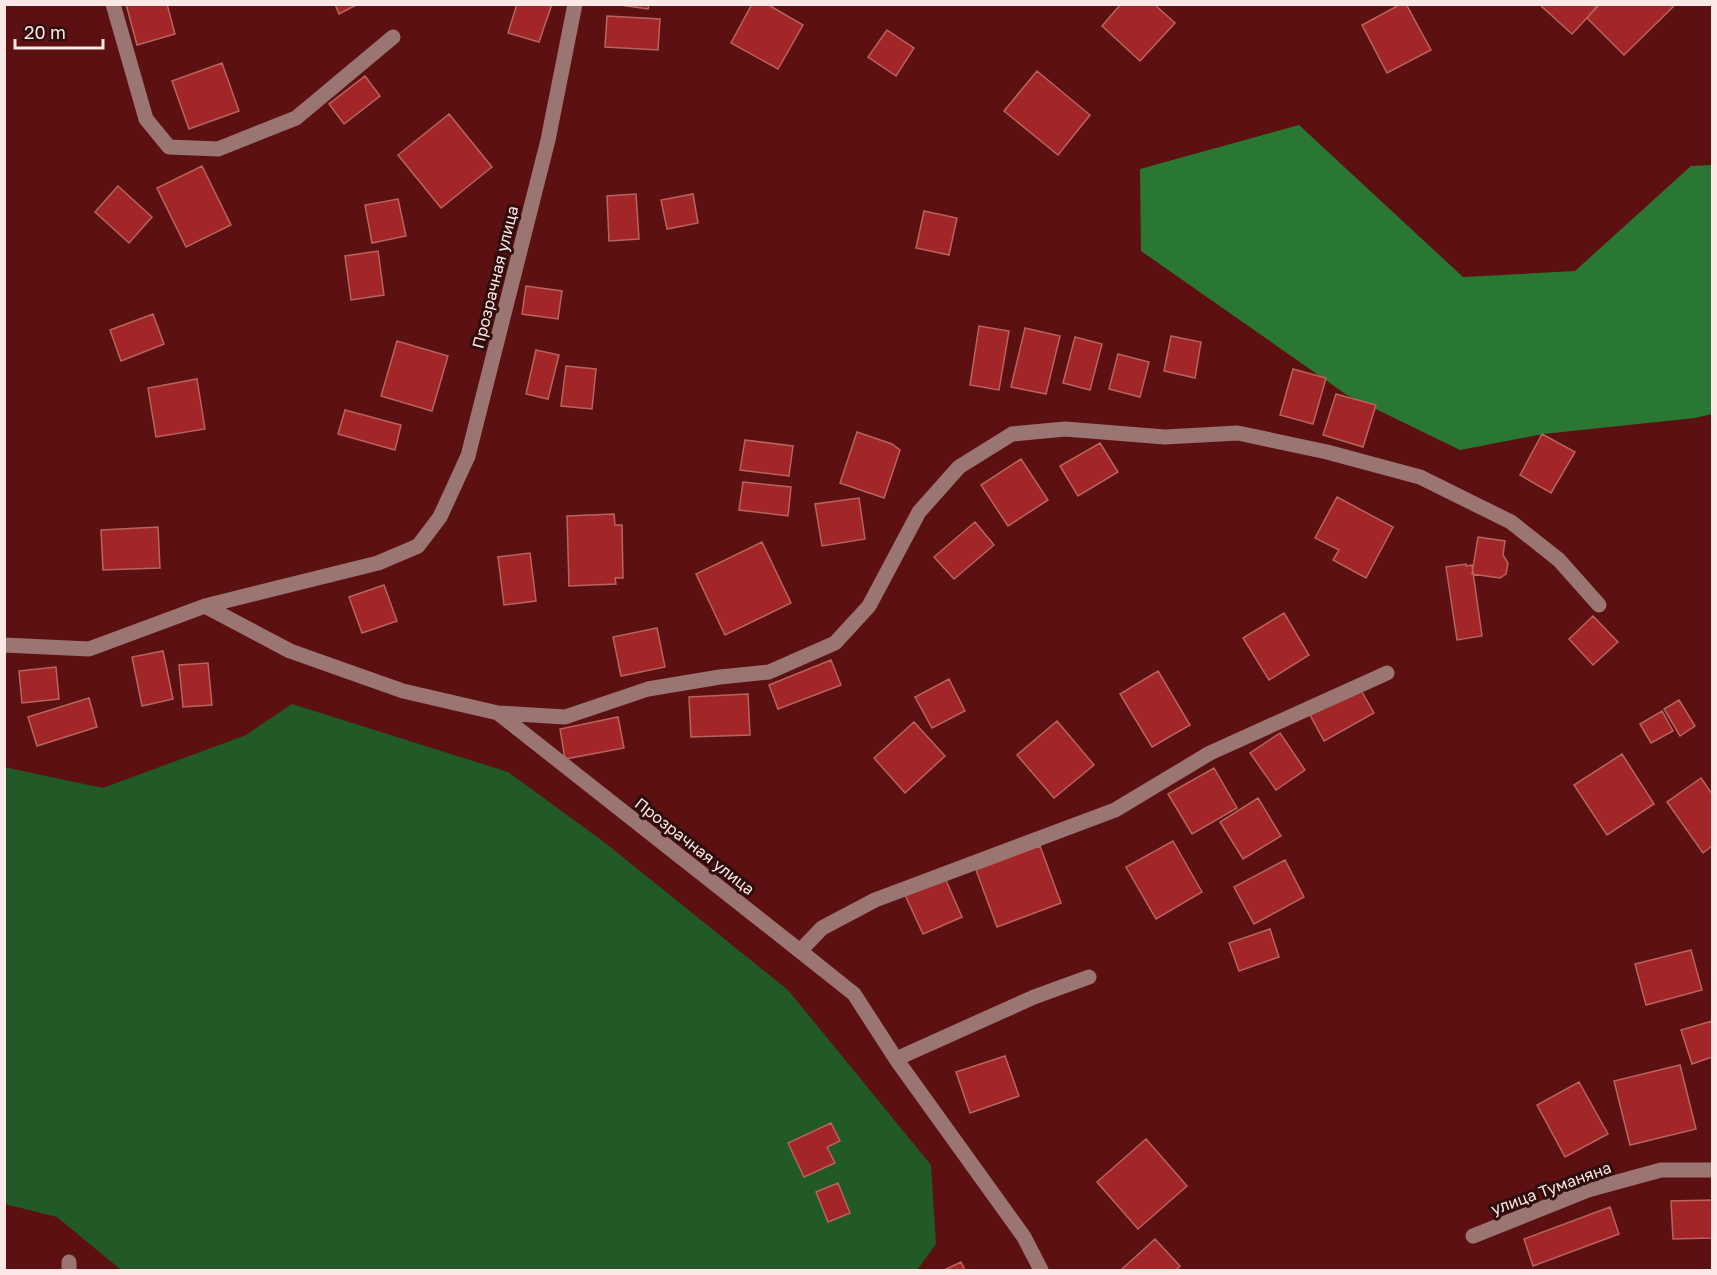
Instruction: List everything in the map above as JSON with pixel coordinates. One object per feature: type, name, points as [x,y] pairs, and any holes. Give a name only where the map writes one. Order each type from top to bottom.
[{"type":"street","points":[[113,4],[146,119],[169,147],[219,149],[296,118],[393,37]]},
{"type":"street","name":"Прозрачная улица","points":[[205,606],[378,563],[418,546],[440,517],[468,456],[548,140],[575,4]]},
{"type":"street","points":[[498,713],[565,717],[648,689],[720,677],[769,672],[835,643],[869,606],[919,512],[959,467],[1012,434],[1065,429],[1166,436],[1238,434],[1328,452],[1420,477],[1511,522],[1559,560],[1599,605]]},
{"type":"street","points":[[4,645],[89,649],[205,606]]},
{"type":"street","name":"Прозрачная улица","points":[[205,606],[290,651],[403,691],[498,713],[800,951],[854,994],[896,1059],[1024,1237],[1041,1270]]},
{"type":"street","points":[[800,951],[822,928],[875,900],[1115,810],[1210,753],[1387,673]]},
{"type":"street","points":[[896,1059],[1034,997],[1089,977]]},
{"type":"street","name":"улица Туманяна","points":[[1473,1236],[1588,1190],[1661,1170],[1713,1170]]},
{"type":"green space","points":[[1299,125],[1463,277],[1575,271],[1691,166],[1712,165],[1712,414],[1695,418],[1543,434],[1460,450],[1347,395],[1141,251],[1140,169]]},
{"type":"green space","points":[[292,704],[508,772],[604,842],[788,990],[931,1165],[936,1244],[917,1270],[121,1270],[57,1217],[5,1204],[4,767],[103,788],[246,735]]},
{"type":"building","points":[[126,4],[167,4],[175,34],[137,45]]},
{"type":"building","points":[[335,4],[358,4],[339,14]]},
{"type":"building","points":[[517,4],[552,4],[539,42],[508,33]]},
{"type":"building","points":[[613,4],[649,4],[648,9]]},
{"type":"building","points":[[752,4],[767,4],[803,25],[778,69],[731,43]]},
{"type":"building","points":[[1121,4],[1154,4],[1175,23],[1140,61],[1102,26]]},
{"type":"building","points":[[1401,4],[1406,4],[1431,50],[1387,73],[1362,25]]},
{"type":"building","points":[[1539,4],[1596,4],[1598,6],[1572,34]]},
{"type":"building","points":[[1599,4],[1671,4],[1673,7],[1624,55],[1587,18]]},
{"type":"building","points":[[607,16],[660,19],[658,50],[605,47]]},
{"type":"building","points":[[887,30],[914,48],[896,76],[868,57]]},
{"type":"building","points":[[222,63],[239,111],[189,129],[172,81]]},
{"type":"building","points":[[1037,71],[1090,115],[1058,155],[1004,111]]},
{"type":"building","points":[[365,76],[380,96],[344,124],[329,104]]},
{"type":"building","points":[[449,114],[492,167],[441,208],[398,155]]},
{"type":"building","points":[[202,166],[231,225],[186,247],[157,188]]},
{"type":"building","points":[[118,186],[152,217],[129,243],[95,212]]},
{"type":"building","points":[[636,194],[639,239],[609,241],[607,196]]},
{"type":"building","points":[[693,194],[698,223],[667,229],[661,200]]},
{"type":"building","points":[[398,199],[406,236],[372,243],[365,205]]},
{"type":"building","points":[[924,211],[957,218],[949,255],[916,248]]},
{"type":"building","points":[[378,251],[384,295],[351,300],[345,256]]},
{"type":"building","points":[[526,286],[562,291],[558,319],[522,314]]},
{"type":"building","points":[[153,314],[164,344],[121,361],[110,330]]},
{"type":"building","points":[[979,326],[1009,331],[999,390],[970,385]]},
{"type":"building","points":[[1025,328],[1060,336],[1046,394],[1011,387]]},
{"type":"building","points":[[1171,336],[1201,342],[1195,378],[1164,371]]},
{"type":"building","points":[[1075,337],[1102,344],[1090,390],[1063,383]]},
{"type":"building","points":[[397,341],[448,356],[432,411],[381,396]]},
{"type":"building","points":[[536,350],[559,355],[548,399],[526,394]]},
{"type":"building","points":[[1118,354],[1149,362],[1140,397],[1109,389]]},
{"type":"building","points":[[566,366],[596,369],[592,409],[561,406]]},
{"type":"building","points":[[1293,369],[1326,378],[1313,424],[1280,415]]},
{"type":"building","points":[[197,379],[205,429],[156,437],[148,388]]},
{"type":"building","points":[[1336,394],[1376,405],[1363,447],[1323,435]]},
{"type":"building","points":[[345,410],[401,425],[395,450],[338,434]]},
{"type":"building","points":[[857,432],[892,444],[900,450],[884,498],[840,483]]},
{"type":"building","points":[[1542,434],[1575,452],[1551,493],[1520,475]]},
{"type":"building","points":[[745,440],[793,446],[789,476],[740,470]]},
{"type":"building","points":[[1100,443],[1118,472],[1078,496],[1060,466]]},
{"type":"building","points":[[1021,459],[1048,500],[1008,526],[981,485]]},
{"type":"building","points":[[743,482],[791,487],[788,516],[739,510]]},
{"type":"building","points":[[1337,497],[1393,527],[1366,578],[1333,560],[1339,550],[1315,538]]},
{"type":"building","points":[[859,498],[865,539],[822,546],[815,504]]},
{"type":"building","points":[[614,514],[615,525],[622,525],[623,578],[615,578],[616,584],[569,586],[567,516]]},
{"type":"building","points":[[975,522],[994,545],[954,579],[934,557]]},
{"type":"building","points":[[158,527],[160,568],[103,570],[101,530]]},
{"type":"building","points":[[1478,537],[1505,541],[1503,555],[1508,563],[1506,574],[1500,578],[1472,574]]},
{"type":"building","points":[[762,542],[791,603],[725,635],[696,574]]},
{"type":"building","points":[[530,553],[536,601],[504,605],[498,557]]},
{"type":"building","points":[[1466,564],[1466,566],[1472,565],[1482,636],[1457,640],[1446,567]]},
{"type":"building","points":[[384,585],[397,621],[362,633],[349,597]]},
{"type":"building","points":[[1284,613],[1309,655],[1269,680],[1243,638]]},
{"type":"building","points":[[1593,616],[1618,642],[1593,665],[1569,639]]},
{"type":"building","points":[[657,628],[665,667],[621,676],[613,637]]},
{"type":"building","points":[[163,651],[173,699],[142,706],[132,657]]},
{"type":"building","points":[[831,660],[841,685],[778,709],[769,685]]},
{"type":"building","points":[[208,663],[212,705],[183,707],[179,665]]},
{"type":"building","points":[[56,667],[59,699],[22,703],[19,671]]},
{"type":"building","points":[[1158,671],[1190,725],[1152,747],[1120,694]]},
{"type":"building","points":[[949,679],[965,711],[932,728],[915,697]]},
{"type":"building","points":[[1359,687],[1374,713],[1324,741],[1310,715]]},
{"type":"building","points":[[748,694],[750,735],[691,737],[689,697]]},
{"type":"building","points":[[89,698],[97,727],[37,746],[28,717]]},
{"type":"building","points":[[1679,700],[1695,726],[1680,736],[1664,709]]},
{"type":"building","points":[[1662,711],[1673,731],[1651,743],[1640,724]]},
{"type":"building","points":[[618,717],[624,748],[565,759],[560,729]]},
{"type":"building","points":[[1057,721],[1094,765],[1054,798],[1017,755]]},
{"type":"building","points":[[914,722],[945,756],[905,793],[874,758]]},
{"type":"building","points":[[1280,733],[1305,770],[1276,790],[1250,753]]},
{"type":"building","points":[[1622,754],[1654,804],[1607,835],[1574,785]]},
{"type":"building","points":[[1214,768],[1237,808],[1192,834],[1168,794]]},
{"type":"building","points":[[1701,778],[1712,794],[1712,846],[1703,853],[1667,802]]},
{"type":"building","points":[[1258,798],[1281,836],[1243,859],[1220,822]]},
{"type":"building","points":[[1173,841],[1202,892],[1156,919],[1126,867]]},
{"type":"building","points":[[1040,846],[1061,903],[997,927],[976,870]]},
{"type":"building","points":[[1285,860],[1304,897],[1254,924],[1234,887]]},
{"type":"building","points":[[945,878],[962,917],[923,934],[905,895]]},
{"type":"building","points":[[1270,929],[1279,957],[1239,971],[1229,943]]},
{"type":"building","points":[[1691,950],[1702,990],[1646,1005],[1635,964]]},
{"type":"building","points":[[1712,1021],[1712,1057],[1692,1064],[1681,1030]]},
{"type":"building","points":[[1005,1056],[1019,1096],[970,1113],[956,1072]]},
{"type":"building","points":[[1680,1065],[1696,1129],[1630,1145],[1614,1081]]},
{"type":"building","points":[[1579,1082],[1608,1134],[1565,1157],[1537,1105]]},
{"type":"building","points":[[831,1123],[840,1141],[827,1147],[835,1163],[804,1177],[788,1143]]},
{"type":"building","points":[[1146,1139],[1187,1186],[1138,1229],[1097,1182]]},
{"type":"building","points":[[838,1183],[850,1213],[828,1222],[816,1192]]},
{"type":"building","points":[[1712,1200],[1712,1238],[1673,1239],[1671,1201]]},
{"type":"building","points":[[1610,1207],[1619,1234],[1533,1266],[1524,1239]]},
{"type":"building","points":[[1155,1239],[1180,1266],[1176,1270],[1121,1270]]},
{"type":"building","points":[[961,1262],[965,1270],[944,1270]]}]
